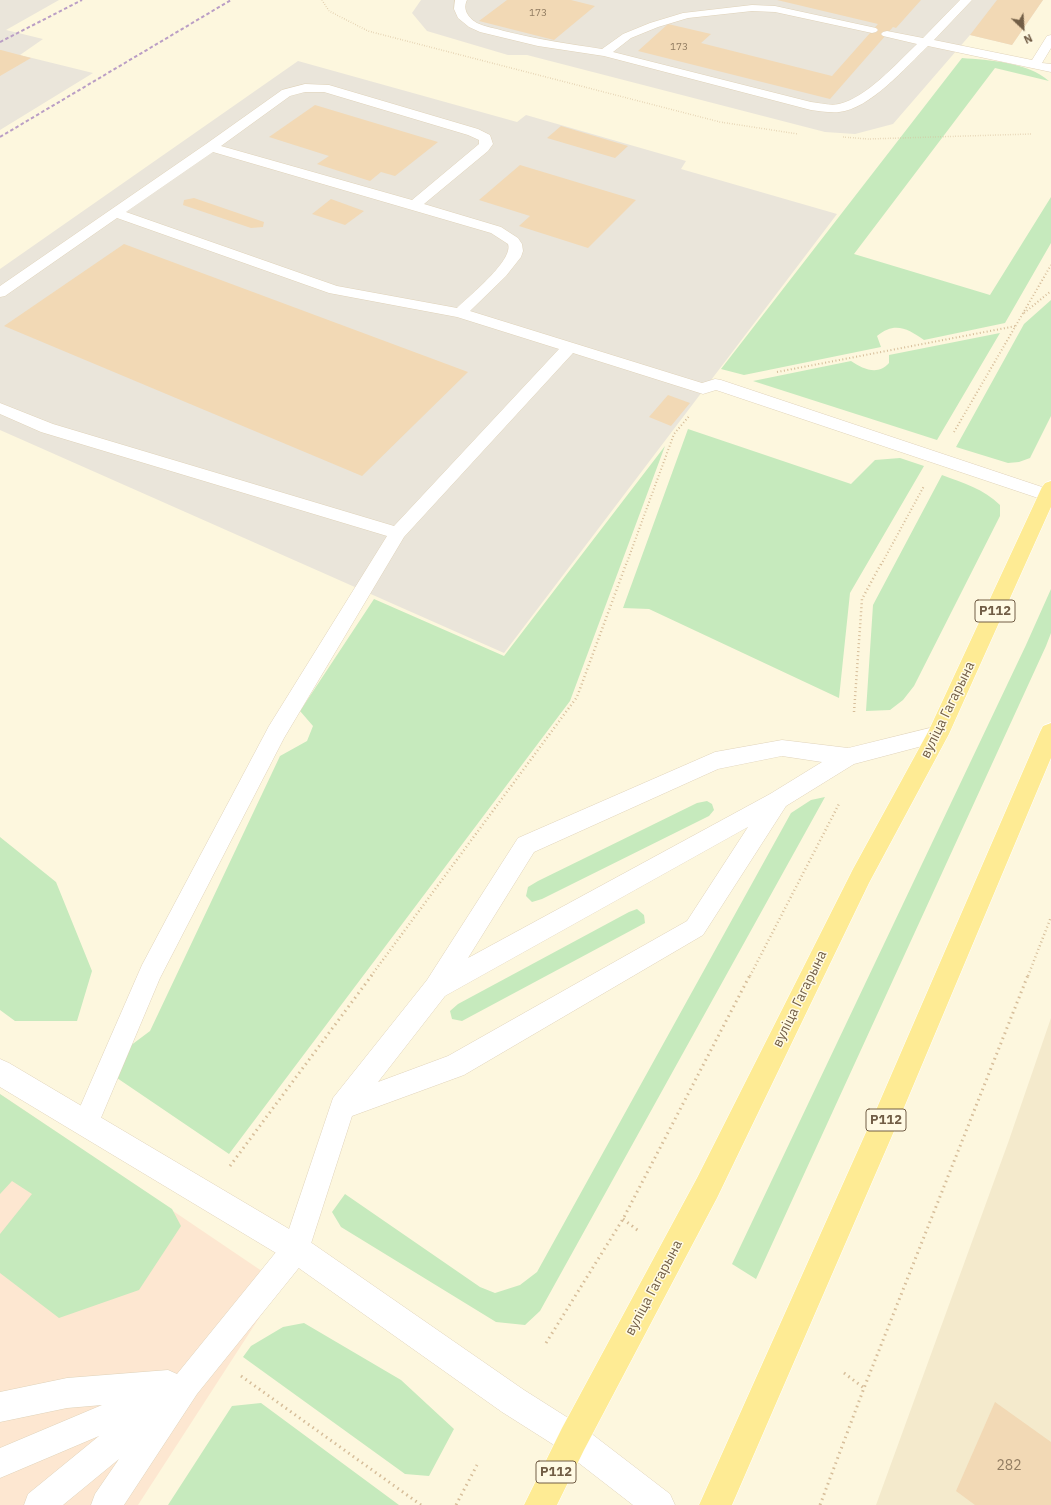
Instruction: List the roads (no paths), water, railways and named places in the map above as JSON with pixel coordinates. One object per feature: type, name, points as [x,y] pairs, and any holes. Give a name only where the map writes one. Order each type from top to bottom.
[{"type":"main road","name":"вуліца Гагарына","points":[[540,1505],[573,1439],[707,1188],[861,876],[938,734],[1049,491]]},
{"type":"main road","name":"Р112","points":[[716,1505],[939,998],[1051,732]]},
{"type":"street","points":[[0,1072],[296,1249],[513,1401],[573,1439],[659,1505]]},
{"type":"lane","points":[[460,0],[458,4],[459,11],[469,23],[529,42],[604,53],[811,106],[834,108],[850,105],[861,100],[873,91],[926,42],[966,0]]},
{"type":"lane","points":[[604,53],[627,36],[654,25],[687,15],[752,8],[775,9],[872,30]]},
{"type":"lane","points":[[887,34],[1051,68]]},
{"type":"lane","points":[[1035,65],[1051,38]]},
{"type":"lane","points":[[0,292],[211,147],[286,93],[296,89],[315,87],[325,88],[473,132],[486,138],[486,144],[483,148],[414,205]]},
{"type":"lane","points":[[211,147],[414,205],[496,230],[507,235],[514,242],[516,251],[509,263],[460,312]]},
{"type":"lane","points":[[115,213],[334,290],[460,312],[703,389],[715,384],[1049,491]]},
{"type":"lane","points":[[86,1123],[150,972],[269,746],[398,533],[570,348]]},
{"type":"lane","points":[[0,408],[47,428],[398,533]]},
{"type":"lane","points":[[436,988],[778,800],[848,757],[938,734]]},
{"type":"lane","points":[[106,1505],[187,1384],[296,1249],[342,1107],[436,988],[526,845],[715,761],[782,748],[848,757]]},
{"type":"lane","points":[[342,1107],[456,1066],[695,928],[778,800]]},
{"type":"lane","points":[[0,1408],[67,1393],[187,1384]]},
{"type":"lane","points":[[0,1463],[187,1384]]},
{"type":"lane","points":[[39,1505],[187,1384]]},
{"type":"railway","points":[[0,42],[82,0]]},
{"type":"railway","points":[[0,137],[231,0]]}]
